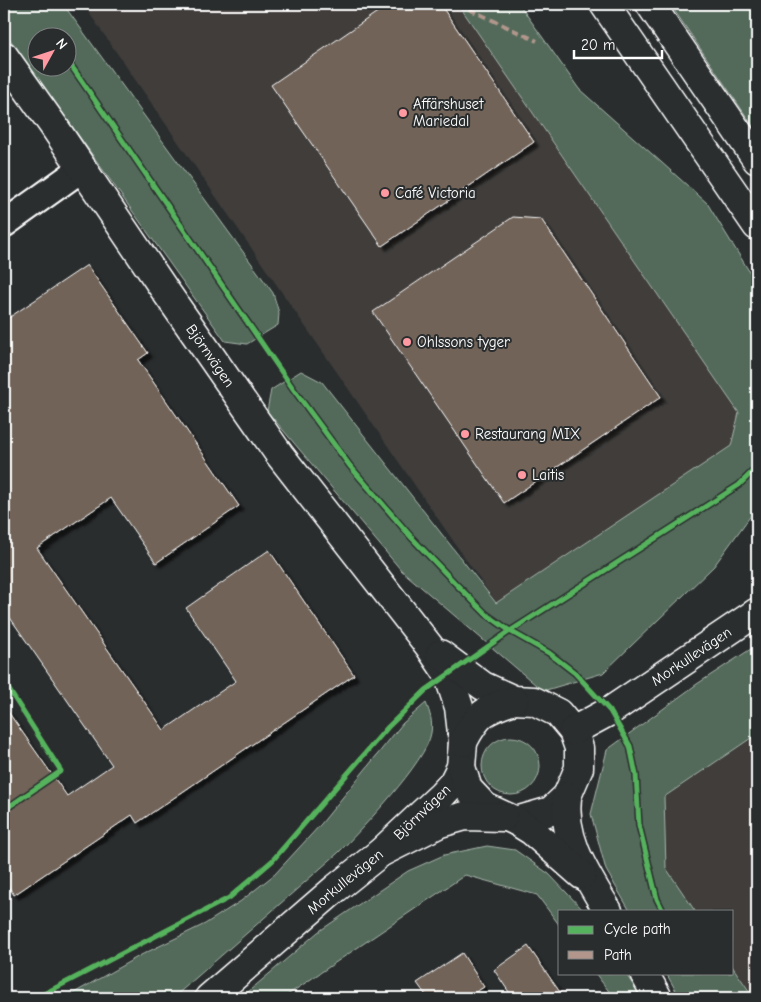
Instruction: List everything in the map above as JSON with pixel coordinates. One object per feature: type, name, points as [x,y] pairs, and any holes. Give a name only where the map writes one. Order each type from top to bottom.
[{"type":"main road","points":[[604,4],[757,226]]},
{"type":"main road","points":[[650,4],[757,160]]},
{"type":"main road","name":"Björnvägen","points":[[4,56],[279,454],[429,646],[448,674],[459,707],[462,755],[468,789],[485,807],[532,831],[592,883]]},
{"type":"main road","name":"Morkullevägen","points":[[572,731],[610,711],[757,612]]},
{"type":"main road","name":"Björnvägen","points":[[429,646],[484,686],[514,700]]},
{"type":"main road","name":"Björnvägen","points":[[380,853],[453,783],[473,722],[488,709],[514,700],[534,701],[558,713],[572,731],[579,748],[579,768],[567,796],[566,824],[570,841],[607,910]]},
{"type":"main road","name":"Björnvägen","points":[[510,819],[551,811],[567,796]]},
{"type":"main road","name":"Morkullevägen","points":[[209,998],[335,889],[380,853],[440,823],[465,816],[510,819]]},
{"type":"main road","points":[[645,974],[658,998]]},
{"type":"street","points":[[4,224],[81,169]]},
{"type":"shaded area","points":[[83,4],[458,4],[739,413],[731,446],[496,603]]},
{"type":"shaded area","points":[[757,734],[757,998],[754,998],[734,969],[734,910],[694,910],[666,868],[664,797]]},
{"type":"green space","points":[[4,4],[63,4],[273,293],[279,313],[278,325],[247,344],[225,341],[38,78],[78,78],[78,28],[28,28],[28,65],[4,31]]},
{"type":"green space","points":[[458,4],[519,4],[579,89],[707,203],[757,284],[757,507],[714,566],[603,673],[543,691],[401,570],[267,411],[271,390],[301,371],[322,382],[496,603],[731,446],[739,413]]},
{"type":"green space","points":[[670,4],[757,4],[757,132]]},
{"type":"green space","points":[[757,645],[757,734],[664,797],[666,868],[694,910],[629,910],[606,870],[591,814],[607,750],[697,684]]},
{"type":"green space","points":[[426,703],[432,725],[427,745],[406,777],[391,795],[338,853],[173,998],[65,998],[141,955],[205,924],[241,901],[275,874],[321,824],[403,723]]},
{"type":"green space","points":[[505,737],[517,737],[532,745],[540,760],[540,772],[532,787],[517,795],[505,795],[490,787],[482,772],[482,760],[490,745]]},
{"type":"green space","points":[[487,846],[515,850],[549,874],[583,910],[558,910],[558,923],[537,895],[465,875],[283,998],[241,998],[318,932],[408,871],[444,855]]},
{"type":"green space","points":[[734,969],[754,998],[680,998],[667,974],[734,974]]},
{"type":"green space","points":[[596,974],[626,974],[642,998],[614,998]]},
{"type":"building","name":"Affärshuset Mariedal","points":[[389,4],[440,4],[534,142],[382,246],[271,85]]},
{"type":"building","points":[[513,217],[541,219],[661,397],[504,503],[373,312]]},
{"type":"building","points":[[87,265],[148,353],[138,360],[239,506],[156,563],[111,498],[37,548],[164,730],[236,681],[186,608],[269,550],[354,675],[137,823],[132,815],[14,895],[4,880],[4,706],[67,796],[112,765],[4,609],[4,321]]},
{"type":"building","points":[[528,946],[564,998],[513,998],[494,970]]},
{"type":"building","points":[[462,953],[484,987],[466,998],[428,998],[417,983]]},
{"type":"marked path","points":[[458,4],[537,41]]},
{"type":"cycle path","points":[[78,76],[294,390],[350,466],[412,538],[486,614],[510,631],[549,653],[575,673],[610,711],[630,746],[636,775],[639,825],[657,899],[662,910]]},
{"type":"cycle path","points":[[36,998],[229,898],[272,861],[388,727],[426,690],[510,631],[739,485],[757,467]]},
{"type":"cycle path","points":[[4,682],[61,771],[4,810]]},
{"type":"place","name":"Affärshuset Mariedal","points":[[403,113]]},
{"type":"place","name":"Café Victoria","points":[[385,193]]},
{"type":"place","name":"Ohlssons tyger","points":[[407,342]]},
{"type":"place","name":"Restaurang MIX","points":[[465,434]]},
{"type":"place","name":"Laitis","points":[[522,475]]}]
